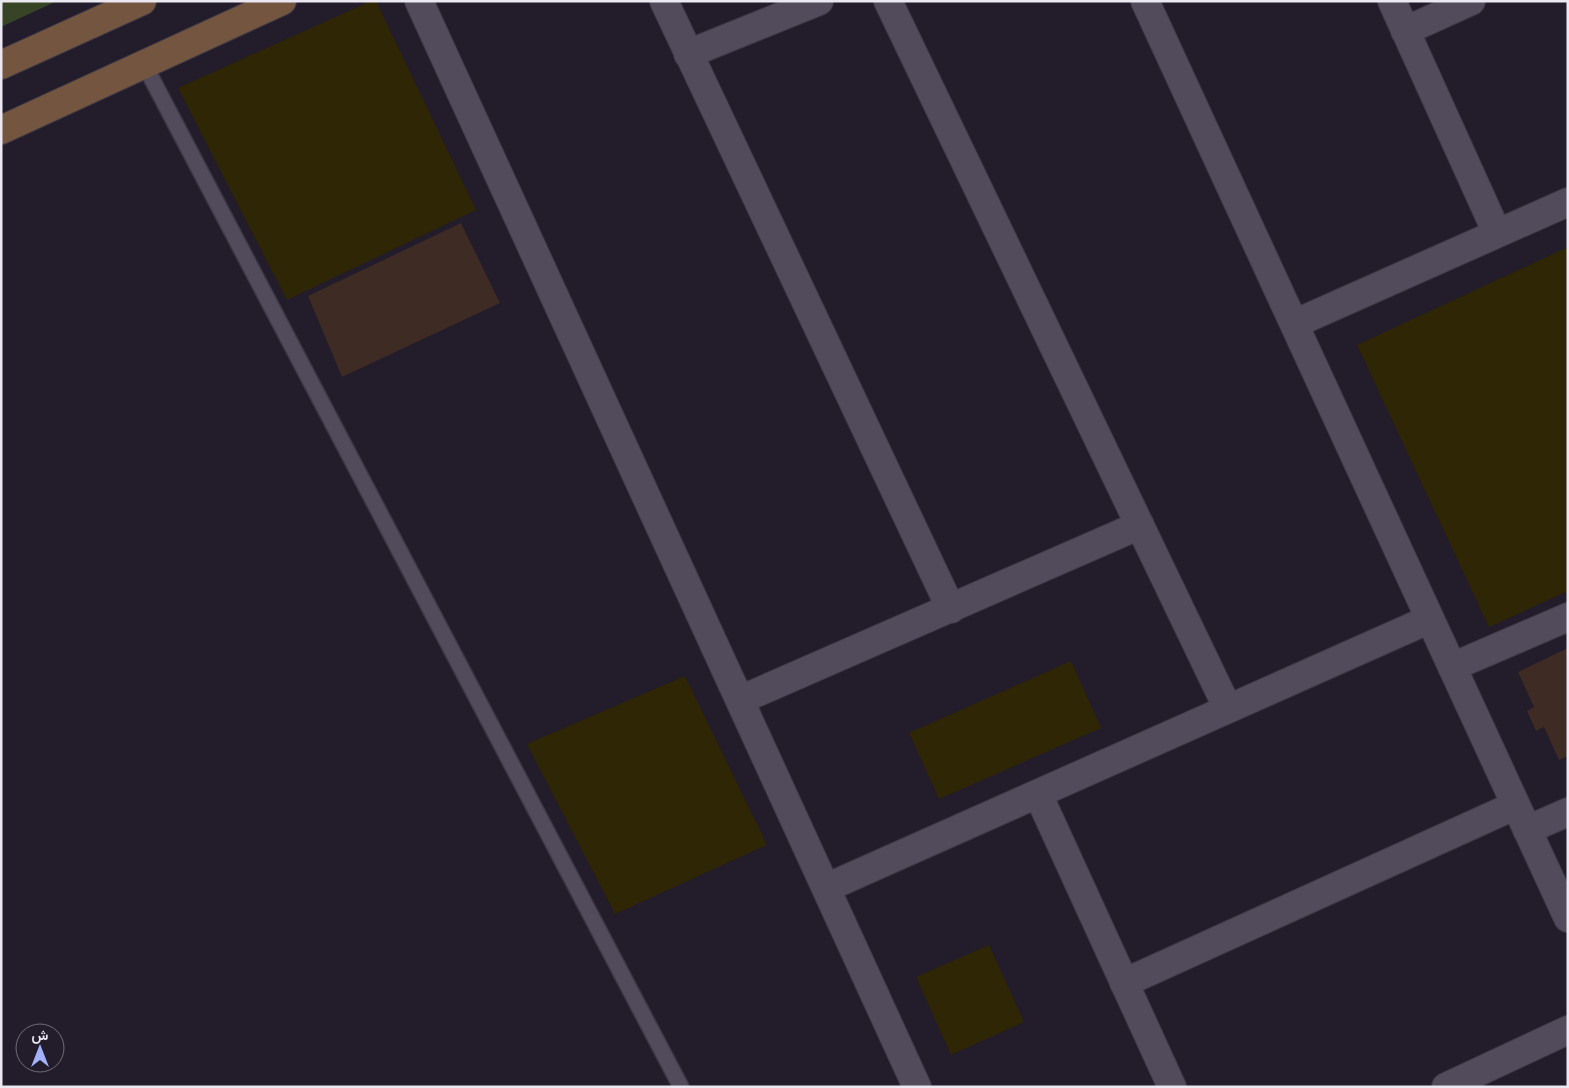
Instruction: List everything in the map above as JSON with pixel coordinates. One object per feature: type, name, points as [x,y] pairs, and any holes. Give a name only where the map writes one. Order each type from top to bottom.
[{"type":"main road","points":[[1,65],[142,1]]},
{"type":"main road","points":[[1,130],[282,1]]},
{"type":"street","points":[[419,1],[917,1087]]},
{"type":"street","points":[[664,1],[951,608]]},
{"type":"street","points":[[688,54],[819,1]]},
{"type":"street","points":[[888,1],[1228,709]]},
{"type":"street","points":[[1145,1],[1568,918]]},
{"type":"street","points":[[1392,1],[1497,234]]},
{"type":"street","points":[[1406,31],[1470,1]]},
{"type":"street","points":[[1294,324],[1568,202]]},
{"type":"street","points":[[740,700],[1140,526]]},
{"type":"street","points":[[1452,667],[1568,617]]},
{"type":"street","points":[[826,888],[1430,619]]},
{"type":"street","points":[[1038,794],[1172,1087]]},
{"type":"street","points":[[1124,983],[1516,805]]},
{"type":"street","points":[[1527,830],[1568,812]]},
{"type":"street","points":[[1446,1087],[1568,1030]]},
{"type":"lane","points":[[144,64],[681,1087]]},
{"type":"green space","points":[[1,1],[57,1],[1,27]]},
{"type":"sand","points":[[371,1],[376,1],[476,210],[287,300],[178,88]]},
{"type":"sand","points":[[1568,247],[1568,591],[1489,627],[1357,345]]},
{"type":"sand","points":[[1071,661],[1101,728],[939,799],[909,733]]},
{"type":"sand","points":[[685,676],[767,845],[615,914],[527,744]]},
{"type":"sand","points":[[989,945],[1024,1022],[951,1055],[916,977]]},
{"type":"building","points":[[461,223],[500,303],[342,377],[308,296]]},
{"type":"building","points":[[1568,648],[1568,756],[1559,760],[1544,727],[1536,731],[1527,711],[1534,707],[1518,672]]}]
